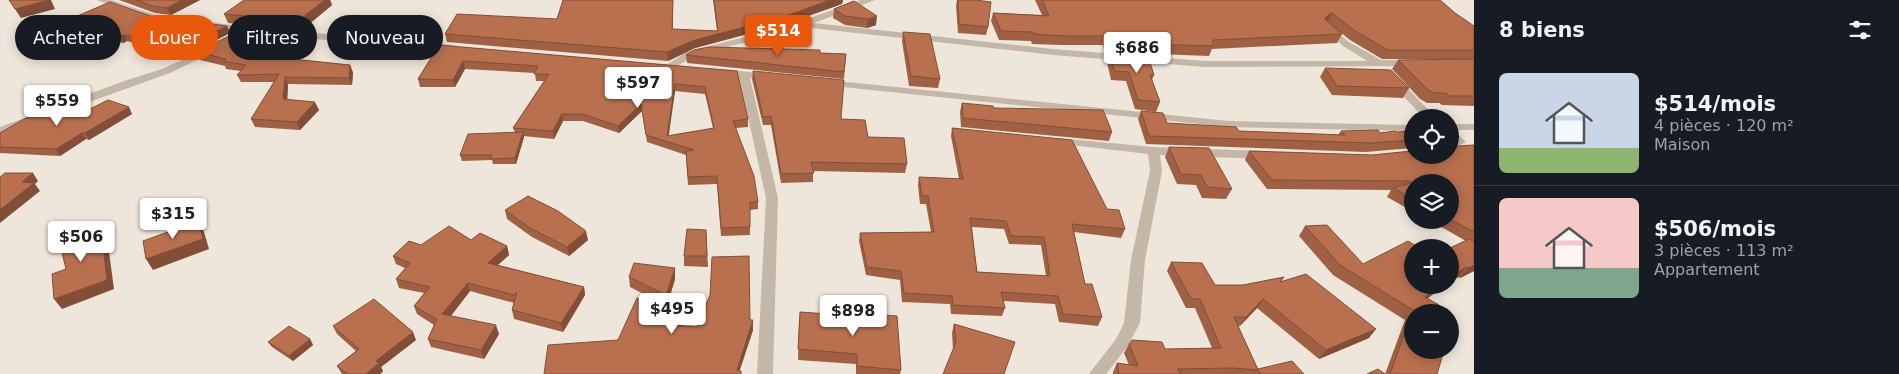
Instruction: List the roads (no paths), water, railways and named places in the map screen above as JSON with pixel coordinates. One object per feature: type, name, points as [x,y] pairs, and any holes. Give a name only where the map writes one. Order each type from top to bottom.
[{"type":"street","points":[[102,0],[153,18],[228,28]]},
{"type":"street","points":[[689,68],[665,66],[690,54],[801,24],[870,0]]},
{"type":"street","points":[[801,24],[1011,48],[1205,64],[1426,63]]},
{"type":"street","points":[[1327,27],[1346,44],[1378,63],[1422,109]]},
{"type":"street","points":[[317,36],[463,48]]},
{"type":"street","points":[[0,131],[131,82],[166,71],[228,40]]},
{"type":"street","points":[[716,71],[774,78]]},
{"type":"street","points":[[744,75],[772,198],[765,374]]},
{"type":"street","points":[[813,82],[1228,124],[1404,128]]},
{"type":"street","points":[[1459,127],[1474,127]]},
{"type":"street","points":[[1044,140],[1153,151],[1279,155]]},
{"type":"street","points":[[1098,374],[1122,344],[1132,322],[1138,260],[1156,170],[1153,151]]}]
